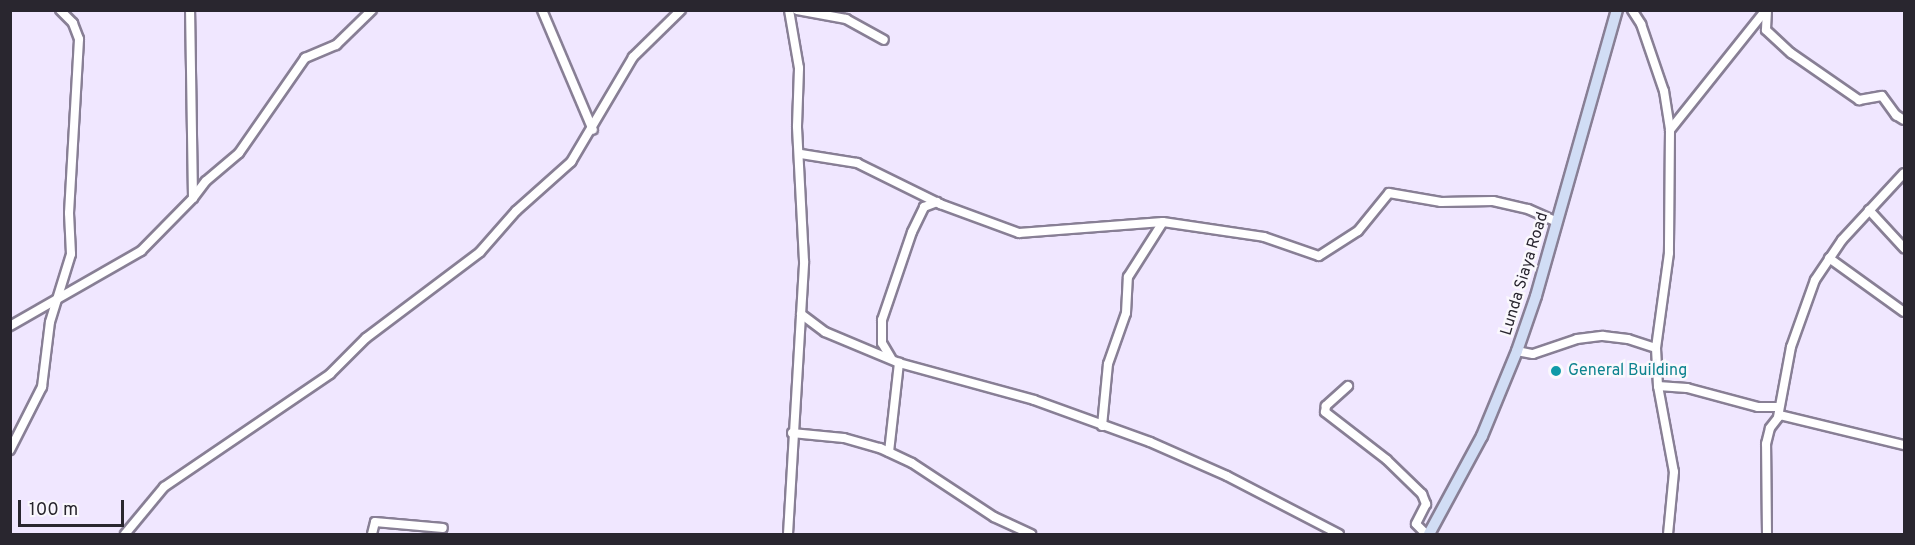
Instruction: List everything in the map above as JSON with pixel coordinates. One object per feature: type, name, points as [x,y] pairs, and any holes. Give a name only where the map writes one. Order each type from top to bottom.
[{"type":"main road","name":"Lunda Siaya Road","points":[[1427,534],[1482,436],[1517,351],[1557,222],[1617,10]]},
{"type":"street","points":[[10,450],[42,387],[50,322],[71,254],[69,213],[80,57],[76,29],[60,10]]},
{"type":"street","points":[[190,10],[193,198]]},
{"type":"street","points":[[10,326],[148,246],[206,181],[228,165],[264,121],[305,58],[336,45],[372,10]]},
{"type":"street","points":[[542,10],[593,130]]},
{"type":"street","points":[[125,534],[164,487],[330,374],[366,338],[469,262],[516,211],[562,172],[593,130],[633,57],[681,10]]},
{"type":"street","points":[[788,534],[792,433],[804,261],[801,154],[797,126],[799,62],[789,10]]},
{"type":"street","points":[[797,10],[846,19],[884,40]]},
{"type":"street","points":[[1632,10],[1641,24],[1664,91],[1670,130],[1669,253],[1656,348],[1658,386],[1674,472],[1668,534]]},
{"type":"street","points":[[1670,130],[1766,10]]},
{"type":"street","points":[[1766,10],[1766,30],[1791,53],[1858,100],[1882,96],[1896,115],[1905,120]]},
{"type":"street","points":[[801,154],[857,164],[937,202],[1024,234],[1163,222],[1264,237],[1319,256],[1358,231],[1389,193],[1441,202],[1492,201],[1527,209],[1557,222]]},
{"type":"street","points":[[1767,534],[1766,444],[1770,428],[1778,417],[1803,312],[1828,258],[1869,210],[1905,173]]},
{"type":"street","points":[[889,452],[896,362],[882,343],[882,320],[912,232],[924,207],[937,202]]},
{"type":"street","points":[[1869,210],[1905,248]]},
{"type":"street","points":[[1102,426],[1108,364],[1126,313],[1124,276],[1163,222]]},
{"type":"street","points":[[1828,258],[1905,312]]},
{"type":"street","points":[[801,314],[825,332],[896,362],[1034,400],[1213,470],[1339,534]]},
{"type":"street","points":[[1517,351],[1533,354],[1577,339],[1603,336],[1628,339],[1656,348]]},
{"type":"street","points":[[1348,386],[1326,406],[1327,416],[1377,451],[1422,494],[1426,504],[1416,524],[1427,534]]},
{"type":"street","points":[[1658,386],[1686,388],[1758,407],[1779,407]]},
{"type":"street","points":[[1778,417],[1783,415],[1905,445]]},
{"type":"street","points":[[792,433],[844,438],[889,452],[948,483],[994,517],[1031,534]]},
{"type":"street","points":[[372,534],[375,522],[443,528]]},
{"type":"place","name":"General Building","points":[[1556,371]]}]
